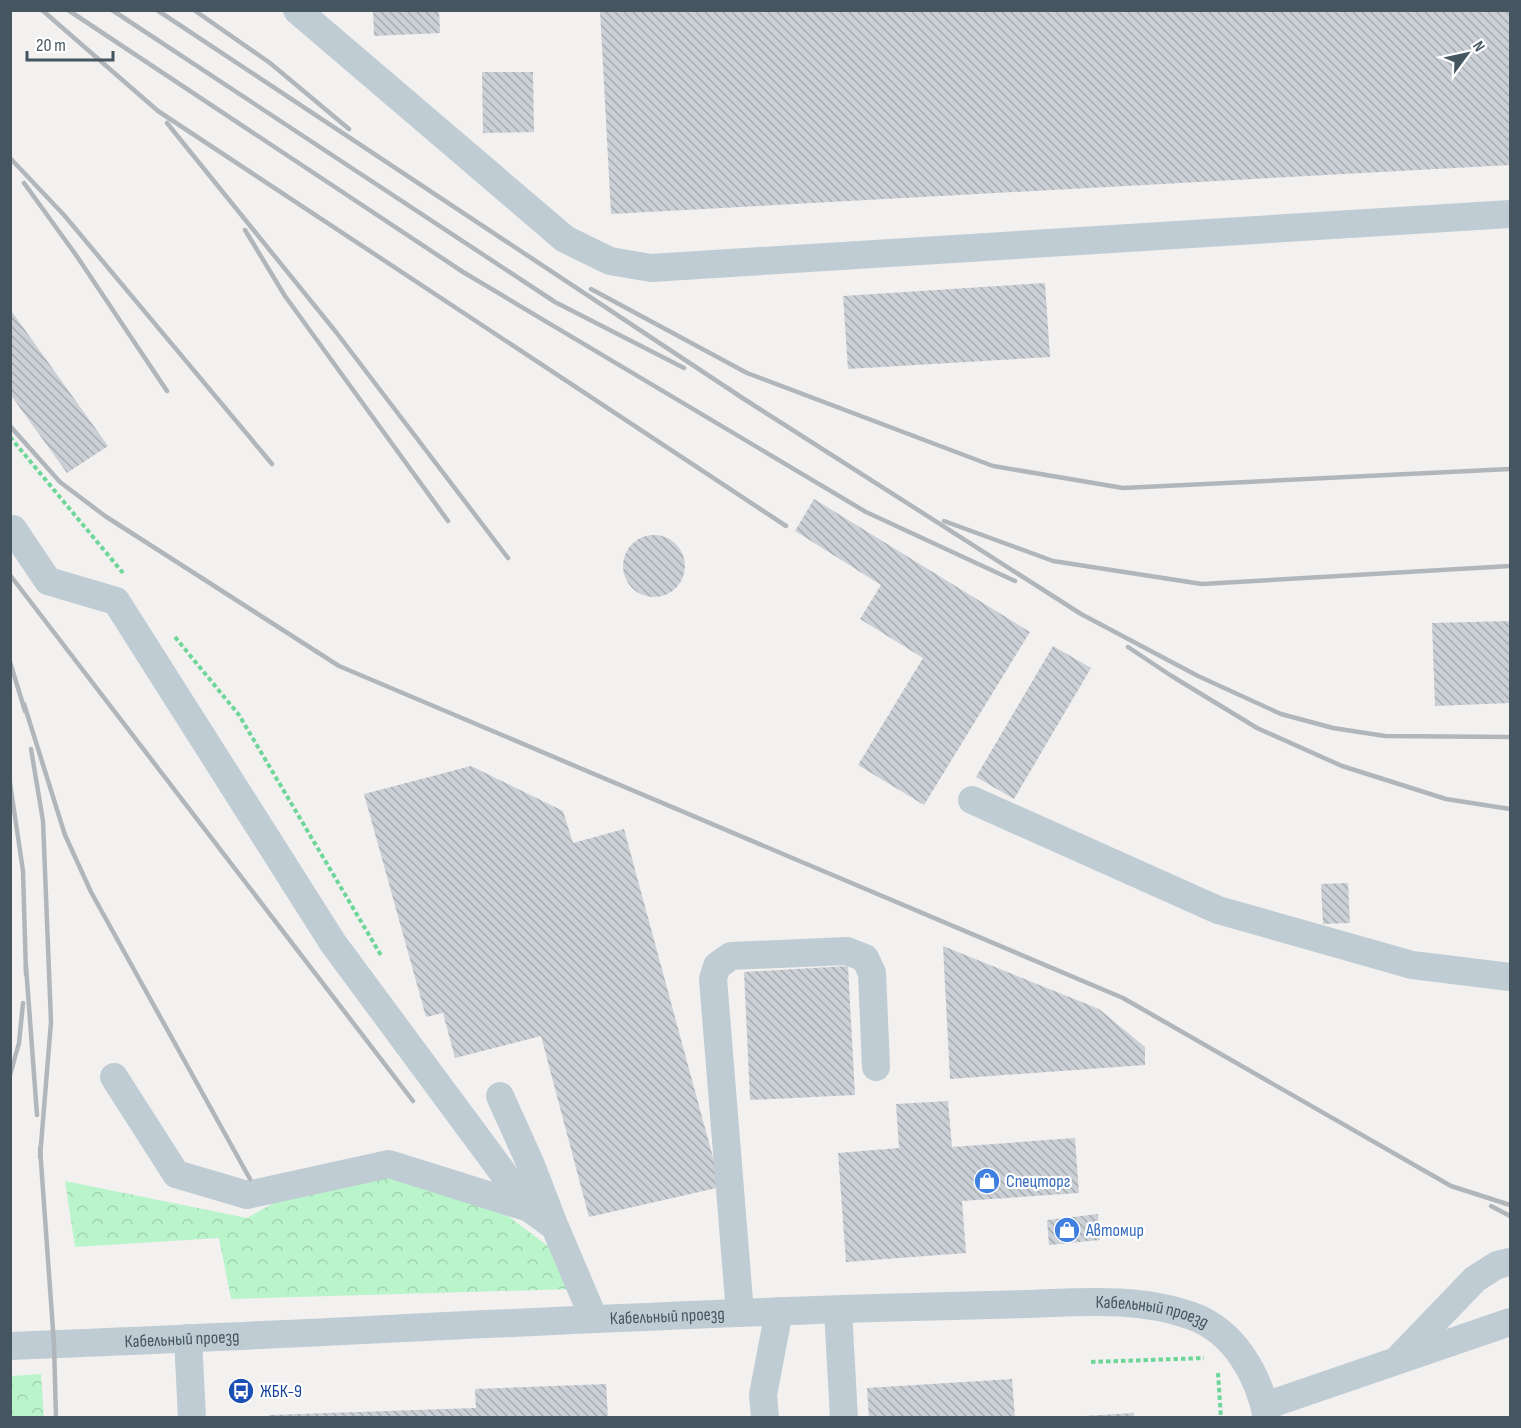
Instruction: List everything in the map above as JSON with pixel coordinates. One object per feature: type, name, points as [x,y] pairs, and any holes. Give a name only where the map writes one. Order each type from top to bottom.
[{"type":"street","points":[[297,10],[565,239],[610,261],[651,268],[1510,214]]},
{"type":"street","points":[[13,529],[48,580],[116,601],[333,944],[529,1208],[555,1227]]},
{"type":"street","points":[[972,800],[1218,910],[1412,965],[1510,977]]},
{"type":"street","points":[[740,1313],[713,979],[717,966],[731,956],[847,951],[865,958],[872,973],[876,1067]]},
{"type":"street","points":[[114,1077],[176,1174],[248,1195],[389,1164],[529,1208]]},
{"type":"street","points":[[500,1096],[594,1319]]},
{"type":"street","points":[[1396,1361],[1475,1279],[1497,1265],[1510,1262]]},
{"type":"street","name":"Кабельный проезд","points":[[10,1346],[779,1311],[1070,1303],[1128,1304],[1171,1309],[1197,1317],[1217,1330],[1237,1348],[1253,1374],[1266,1412]]},
{"type":"street","points":[[838,1310],[843,1418]]},
{"type":"street","points":[[765,1418],[763,1395],[779,1311]]},
{"type":"street","points":[[1266,1412],[1396,1361],[1510,1322]]},
{"type":"street","points":[[188,1338],[192,1418]]},
{"type":"path","points":[[1091,1362],[1205,1358]]},
{"type":"path","points":[[1217,1367],[1221,1418]]},
{"type":"green space","points":[[337,1168],[451,1173],[552,1249],[572,1289],[231,1299],[219,1238],[75,1247],[65,1181],[247,1218]]},
{"type":"green space","points":[[41,1374],[44,1417],[11,1417],[11,1376]]},
{"type":"building","points":[[373,10],[439,10],[440,33],[374,36]]},
{"type":"building","points":[[600,10],[1510,10],[1510,165],[611,214]]},
{"type":"building","points":[[482,72],[533,72],[534,132],[483,133]]},
{"type":"building","points":[[1045,283],[1050,357],[848,369],[843,296]]},
{"type":"building","points":[[10,309],[108,446],[67,473],[10,394]]},
{"type":"building","points":[[814,499],[1030,632],[924,805],[858,765],[923,658],[860,619],[881,585],[795,531]]},
{"type":"building","points":[[654,535],[666,537],[676,544],[683,554],[685,566],[683,578],[676,588],[666,595],[654,597],[642,595],[632,588],[625,578],[623,566],[625,554],[632,544],[642,537]]},
{"type":"building","points":[[1510,621],[1510,703],[1435,706],[1432,623]]},
{"type":"building","points":[[1053,646],[1091,668],[1014,799],[976,777]]},
{"type":"building","points":[[471,766],[563,811],[573,843],[624,829],[721,1187],[589,1217],[541,1036],[455,1058],[443,1013],[426,1017],[364,794]]},
{"type":"building","points":[[1348,883],[1350,923],[1323,924],[1321,884]]},
{"type":"building","points":[[943,946],[1099,1009],[1145,1047],[1145,1065],[950,1079]]},
{"type":"building","points":[[848,966],[855,1095],[750,1100],[744,972]]},
{"type":"building","points":[[948,1101],[952,1147],[1075,1138],[1079,1193],[962,1201],[966,1253],[846,1262],[838,1153],[899,1148],[896,1104]]},
{"type":"building","points":[[1098,1214],[1100,1240],[1049,1245],[1047,1220]]},
{"type":"building","points":[[1012,1379],[1015,1418],[869,1418],[867,1388]]},
{"type":"building","points":[[606,1384],[608,1418],[269,1418],[269,1415],[476,1408],[475,1389]]},
{"type":"building","points":[[1134,1413],[1134,1418],[1083,1418],[1083,1416]]},
{"type":"railway","points":[[42,10],[158,111],[786,526]]},
{"type":"railway","points":[[68,10],[463,272],[866,512],[1015,581]]},
{"type":"railway","points":[[112,10],[555,302],[684,368]]},
{"type":"railway","points":[[157,10],[744,399],[1081,614],[1198,676],[1281,714],[1333,728],[1385,736],[1510,737]]},
{"type":"railway","points":[[194,10],[270,63],[349,129]]},
{"type":"railway","points":[[167,123],[336,332],[508,558]]},
{"type":"railway","points":[[10,158],[64,215],[272,464]]},
{"type":"railway","points":[[24,183],[76,255],[167,391]]},
{"type":"railway","points":[[245,230],[285,296],[448,521]]},
{"type":"railway","points":[[591,289],[747,373],[993,466],[1123,488],[1510,469]]},
{"type":"railway","points":[[10,426],[60,482],[105,516],[339,666],[1123,998],[1451,1186],[1510,1205]]},
{"type":"railway","points":[[944,521],[1053,561],[1202,584],[1510,566]]},
{"type":"railway","points":[[10,575],[413,1101]]},
{"type":"railway","points":[[1128,647],[1257,728],[1342,766],[1446,799],[1510,809]]},
{"type":"railway","points":[[10,662],[25,711]]},
{"type":"railway","points":[[24,704],[65,835],[91,892],[250,1179]]},
{"type":"railway","points":[[31,749],[43,821],[51,1022],[40,1157]]},
{"type":"railway","points":[[10,783],[23,871],[26,974]]},
{"type":"railway","points":[[26,966],[37,1115]]},
{"type":"railway","points":[[10,1075],[19,1043],[23,1003]]},
{"type":"railway","points":[[40,1148],[54,1344],[56,1418]]},
{"type":"railway","points":[[1491,1206],[1510,1216]]},
{"type":"place","name":"Спецторг","points":[[987,1181]]},
{"type":"place","name":"Автомир","points":[[1067,1230]]},
{"type":"place","name":"ЖБК-9","points":[[241,1391]]}]
